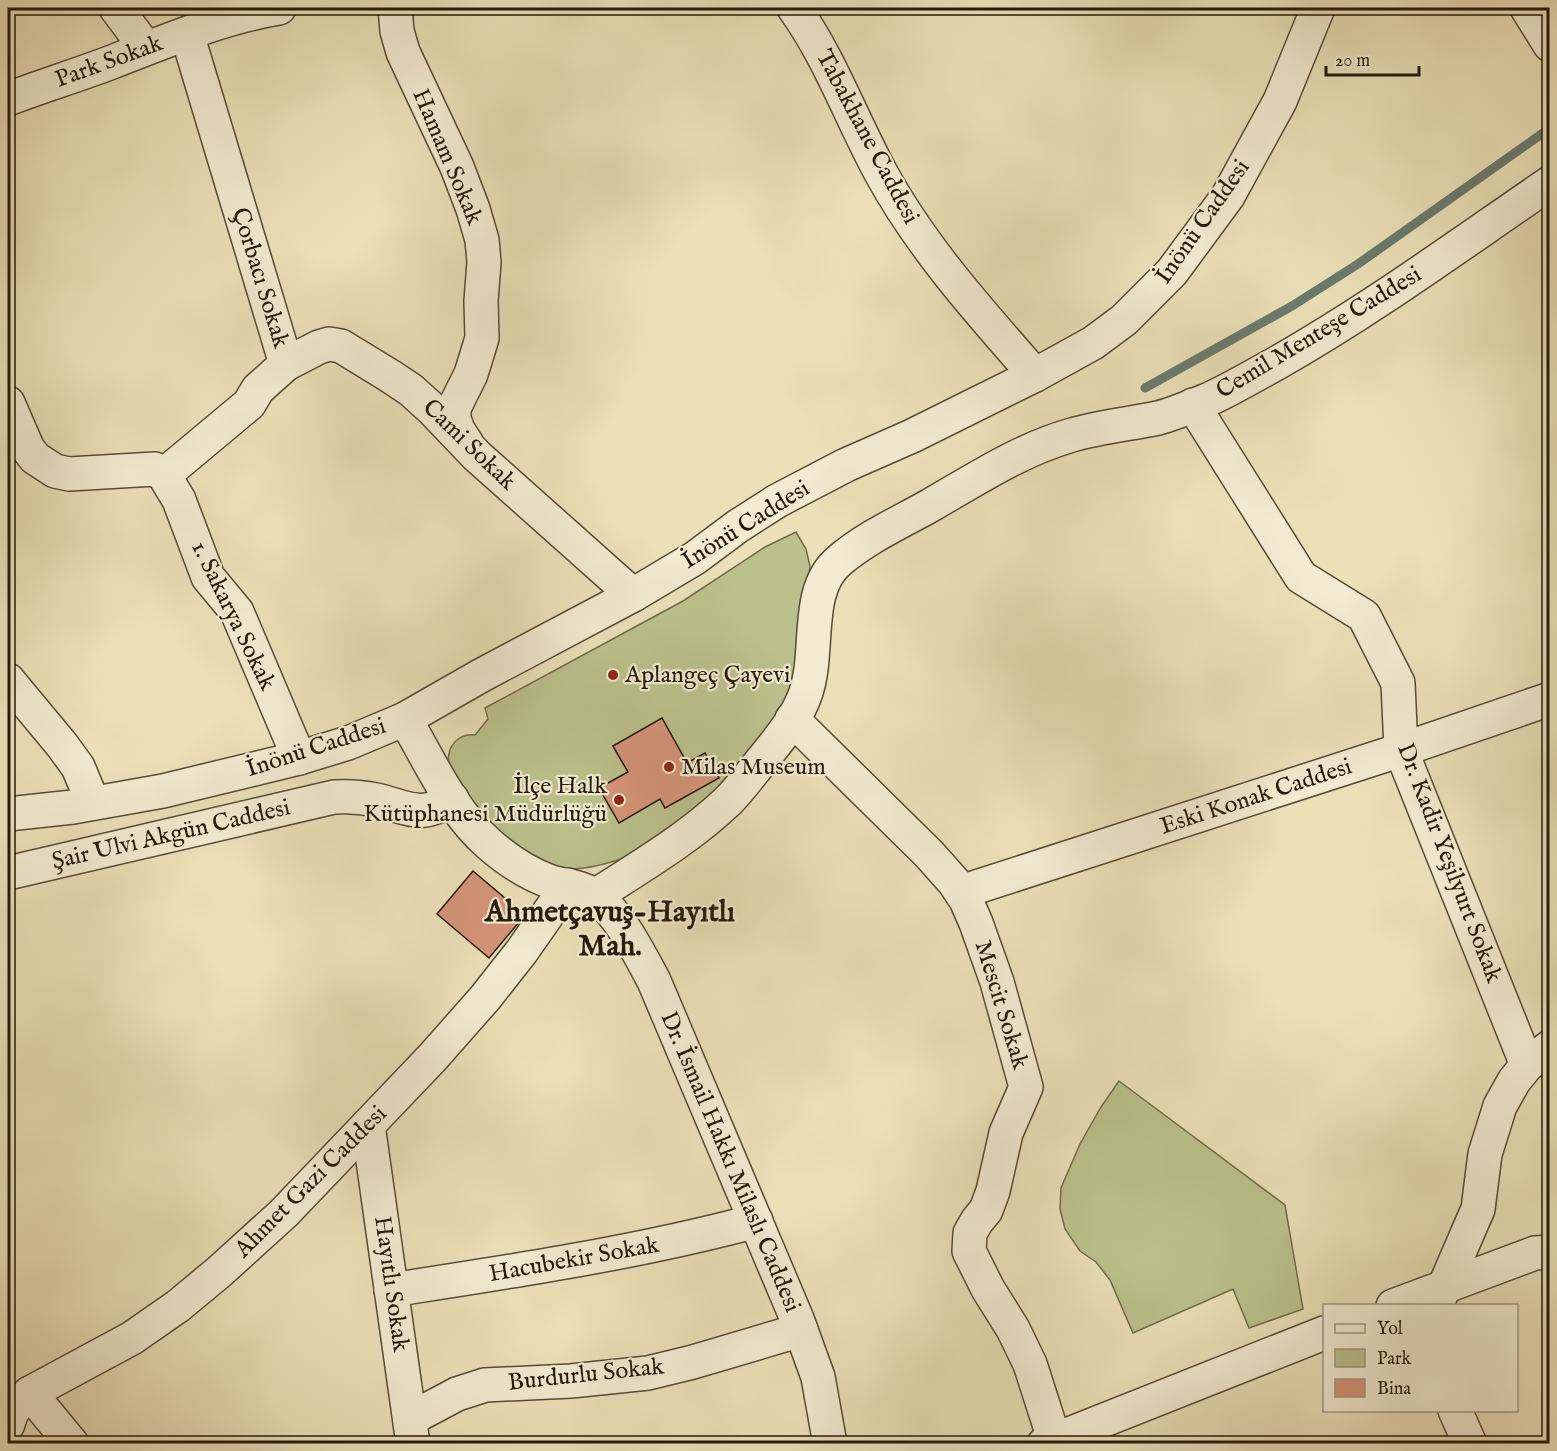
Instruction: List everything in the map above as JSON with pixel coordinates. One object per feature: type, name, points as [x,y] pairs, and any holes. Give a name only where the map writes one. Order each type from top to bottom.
[{"type":"street","points":[[116,8],[146,48]]},
{"type":"street","name":"Hamam Sokak","points":[[395,8],[397,31],[403,52],[457,167],[473,208],[482,240],[484,262],[481,301],[482,338],[471,374],[454,408],[454,419],[467,444]]},
{"type":"street","name":"Tabakhane Caddesi","points":[[794,8],[820,49],[881,173],[920,235],[969,300],[1035,375]]},
{"type":"street","name":"İnönü Caddesi","points":[[8,814],[163,791],[299,758],[348,743],[405,718],[633,595],[695,558],[777,501],[846,465],[912,436],[1035,375],[1093,343],[1124,320],[1172,272],[1228,196],[1280,101],[1318,8]]},
{"type":"street","points":[[1527,8],[1550,45]]},
{"type":"street","name":"Park Sokak","points":[[8,99],[146,48],[266,9]]},
{"type":"street","name":"Çorbacı Sokak","points":[[164,475],[249,404],[258,388],[286,364],[187,34]]},
{"type":"street","name":"Cemil Menteşe Caddesi","points":[[582,891],[670,848],[730,800],[773,747],[792,720],[804,697],[813,670],[816,603],[820,585],[828,571],[840,559],[875,536],[1010,460],[1039,447],[1077,434],[1160,417],[1193,405],[1269,367],[1410,282],[1550,183]]},
{"type":"street","name":"Cami Sokak","points":[[286,364],[319,347],[329,344],[341,346],[411,390],[477,456],[633,595]]},
{"type":"street","points":[[8,403],[28,449],[35,458],[55,471],[69,474],[155,469],[164,475]]},
{"type":"street","name":"Dr. Kadir Yeşilyurt Sokak","points":[[1193,405],[1301,577],[1364,616],[1398,683],[1401,750],[1538,1056]]},
{"type":"street","name":"1. Sakarya Sokak","points":[[164,475],[179,500],[208,577],[237,612],[299,758]]},
{"type":"street","points":[[8,680],[78,767],[93,803]]},
{"type":"street","name":"Eski Konak Caddesi","points":[[961,892],[1401,750],[1550,699]]},
{"type":"street","points":[[405,718],[452,799],[487,843],[505,857],[551,882],[582,891]]},
{"type":"street","name":"Mescit Sokak","points":[[792,720],[929,854],[961,892],[976,923],[997,982],[1026,1087],[1006,1133],[993,1191],[986,1210],[970,1233],[969,1251],[1030,1364],[1049,1441]]},
{"type":"street","name":"Şair Ulvi Akgün Caddesi","points":[[8,873],[334,797],[352,796],[378,800],[411,811],[423,812],[452,799]]},
{"type":"street","name":"Ahmet Gazi Caddesi","points":[[8,1424],[10,1414],[17,1404],[30,1393],[132,1338],[178,1306],[284,1213],[432,1058],[485,998],[522,951],[582,891]]},
{"type":"street","name":"Dr. İsmail Hakkı Milaslı Caddesi","points":[[582,891],[623,928],[654,981],[801,1330],[818,1377],[830,1443]]},
{"type":"street","points":[[1440,1295],[1478,1209],[1485,1155],[1500,1106],[1514,1082],[1538,1056]]},
{"type":"street","name":"Hayıtlı Sokak","points":[[368,1125],[412,1431]]},
{"type":"street","name":"Hacubekir Sokak","points":[[392,1290],[591,1259],[687,1239],[756,1221]]},
{"type":"street","points":[[1398,1304],[1440,1295],[1535,1253],[1550,1252]]},
{"type":"street","name":"Burdurlu Sokak","points":[[412,1431],[457,1394],[485,1385],[571,1381],[648,1373],[801,1330]]},
{"type":"street","points":[[1049,1441],[1323,1333]]},
{"type":"street","points":[[30,1393],[72,1443]]},
{"type":"street","points":[[1456,1412],[1470,1443]]},
{"type":"street","points":[[8,1430],[11,1443]]},
{"type":"green space","points":[[796,532],[806,549],[810,566],[795,686],[732,785],[632,855],[590,867],[564,869],[544,863],[507,840],[480,816],[463,791],[449,764],[449,752],[454,742],[463,736],[475,735],[488,719],[485,708],[683,601],[765,547]],"holes":[[[662,718],[687,763],[719,777],[665,808],[660,799],[619,822],[599,788],[628,772],[613,746]]]},
{"type":"green space","points":[[1119,1081],[1285,1205],[1303,1309],[1249,1328],[1233,1289],[1133,1333],[1110,1280],[1096,1262],[1080,1251],[1065,1229],[1060,1209],[1061,1188],[1080,1144]]},
{"type":"building","name":"Milas Museum","points":[[662,718],[687,763],[705,753],[719,778],[665,808],[660,799],[619,823],[599,788],[628,772],[613,746]]},
{"type":"building","points":[[473,871],[525,915],[489,958],[437,914]]},
{"type":"waterway","points":[[1145,388],[1292,306],[1358,264],[1550,128]]},
{"type":"place","name":"Aplangeç Çayevi","points":[[613,675]]},
{"type":"place","name":"Milas Museum","points":[[669,767]]},
{"type":"place","name":"İlçe Halk Kütüphanesi Müdürlüğü","points":[[619,800]]},
{"type":"district","name":"Ahmetçavuş-Hayıtlı Mah.","points":[[610,930]]}]
